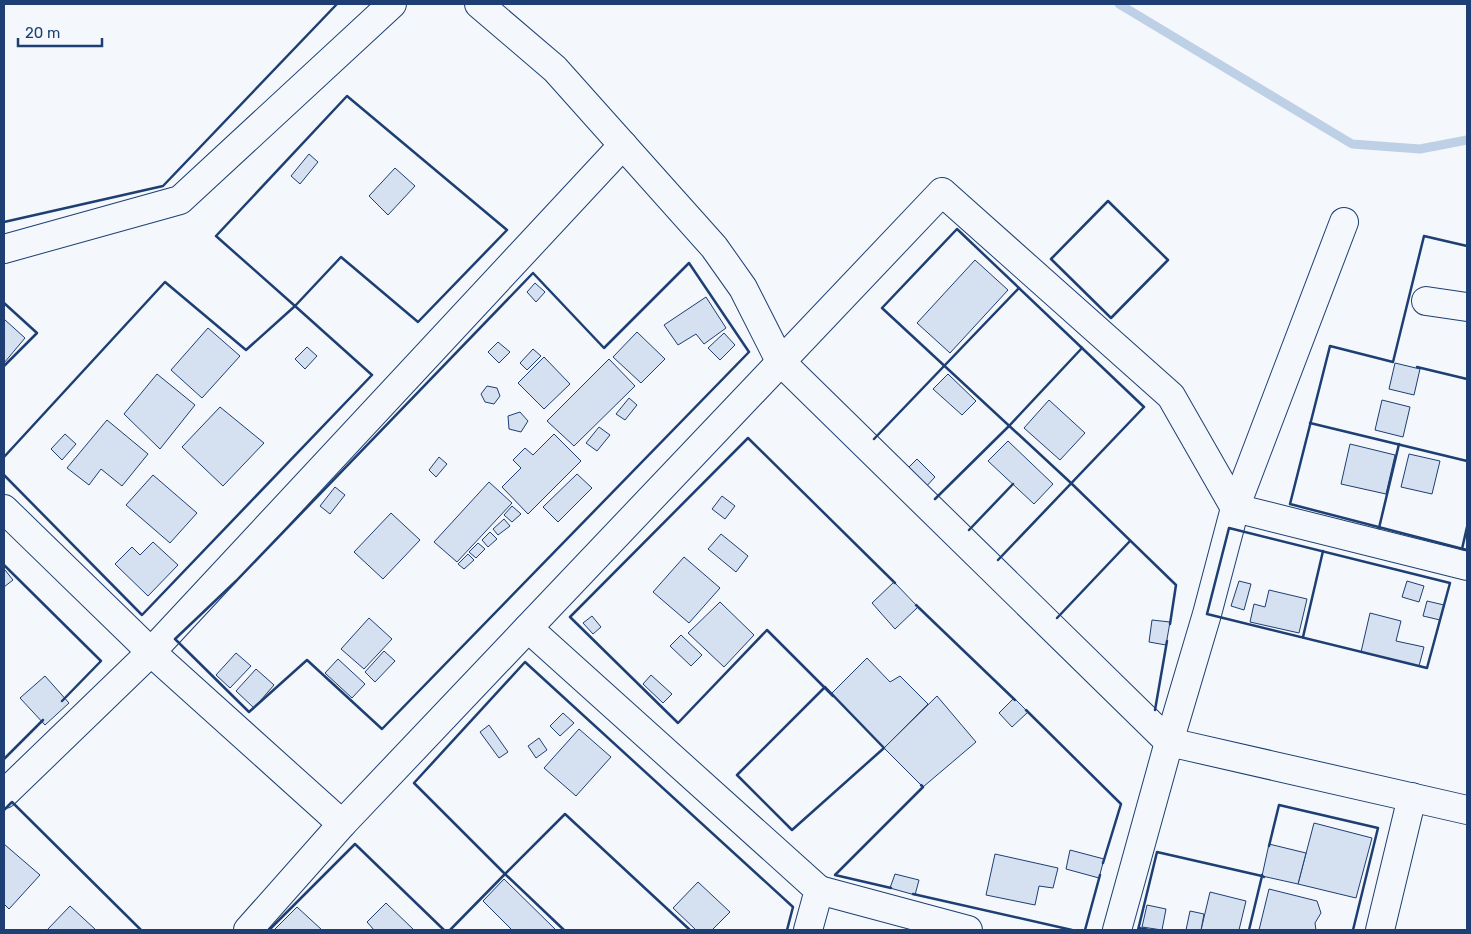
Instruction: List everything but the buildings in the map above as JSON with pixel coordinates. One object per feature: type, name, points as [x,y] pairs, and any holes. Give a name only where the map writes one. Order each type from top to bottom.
[{"type":"street","points":[[4,249],[180,200],[392,4]]},
{"type":"street","points":[[479,4],[555,69],[714,247],[743,288],[780,361],[1169,742],[1467,810]]},
{"type":"street","points":[[4,794],[151,652],[623,145]]},
{"type":"street","points":[[248,930],[342,824],[942,192],[1171,396],[1235,508],[1467,566]]},
{"type":"street","points":[[1117,930],[1207,614],[1235,508],[1344,222]]},
{"type":"street","points":[[1426,301],[1467,307]]},
{"type":"street","points":[[4,509],[151,652],[342,824]]},
{"type":"street","points":[[528,628],[819,890],[968,930]]},
{"type":"street","points":[[1380,930],[1412,797]]},
{"type":"street","points":[[808,930],[819,890]]},
{"type":"waterway","points":[[1119,4],[1352,144],[1420,149],[1467,140]]},
{"type":"wall","points":[[4,222],[163,186],[337,4]]},
{"type":"wall","points":[[347,96],[507,230],[418,322],[341,257],[295,306],[216,236],[347,96]]},
{"type":"wall","points":[[1108,201],[1168,260],[1111,318],[1051,259],[1108,201]]},
{"type":"wall","points":[[998,560],[1144,407],[957,229],[882,308],[1071,483],[1176,585],[1170,624]]},
{"type":"wall","points":[[1467,246],[1424,236],[1393,362],[1330,346],[1290,504],[1467,550]]},
{"type":"wall","points":[[689,263],[749,352],[382,729],[307,660],[249,712],[175,639],[236,581],[533,273],[604,348],[689,263]]},
{"type":"wall","points":[[4,457],[165,282],[246,350],[295,306],[372,375],[142,615],[4,475]]},
{"type":"wall","points":[[874,439],[1019,288]]},
{"type":"wall","points":[[4,303],[37,333],[4,366]]},
{"type":"wall","points":[[935,499],[1009,426],[1081,347]]},
{"type":"wall","points":[[1417,367],[1467,379]]},
{"type":"wall","points":[[1310,423],[1467,461]]},
{"type":"wall","points":[[833,696],[767,630],[678,723],[570,617],[748,438],[895,583]]},
{"type":"wall","points":[[1379,528],[1399,444]]},
{"type":"wall","points":[[969,530],[1013,484]]},
{"type":"wall","points":[[1462,549],[1467,527]]},
{"type":"wall","points":[[1229,528],[1450,583],[1427,668],[1207,614],[1229,528]]},
{"type":"wall","points":[[1057,618],[1130,541]]},
{"type":"wall","points":[[1303,637],[1323,551]]},
{"type":"wall","points":[[4,565],[101,661],[62,701]]},
{"type":"wall","points":[[916,605],[1015,700]]},
{"type":"wall","points":[[1155,710],[1167,641]]},
{"type":"wall","points":[[690,930],[565,814],[505,874],[414,783],[525,662],[793,907],[787,930]]},
{"type":"wall","points":[[825,687],[884,748],[792,830],[737,775],[825,687]]},
{"type":"wall","points":[[1026,710],[1121,804],[1103,863]]},
{"type":"wall","points":[[4,759],[43,720]]},
{"type":"wall","points":[[891,888],[835,875],[923,787],[921,785]]},
{"type":"wall","points":[[4,810],[12,802],[141,930]]},
{"type":"wall","points":[[1269,846],[1279,805],[1378,828],[1353,930]]},
{"type":"wall","points":[[269,930],[355,844],[444,930]]},
{"type":"wall","points":[[1138,930],[1157,852],[1262,875]]},
{"type":"wall","points":[[450,930],[505,874],[564,930]]},
{"type":"wall","points":[[1085,930],[1100,875]]},
{"type":"wall","points":[[1249,930],[1262,876],[1264,877]]},
{"type":"wall","points":[[913,894],[1072,930]]},
{"type":"wall","points":[[1139,928],[1149,930]]}]
